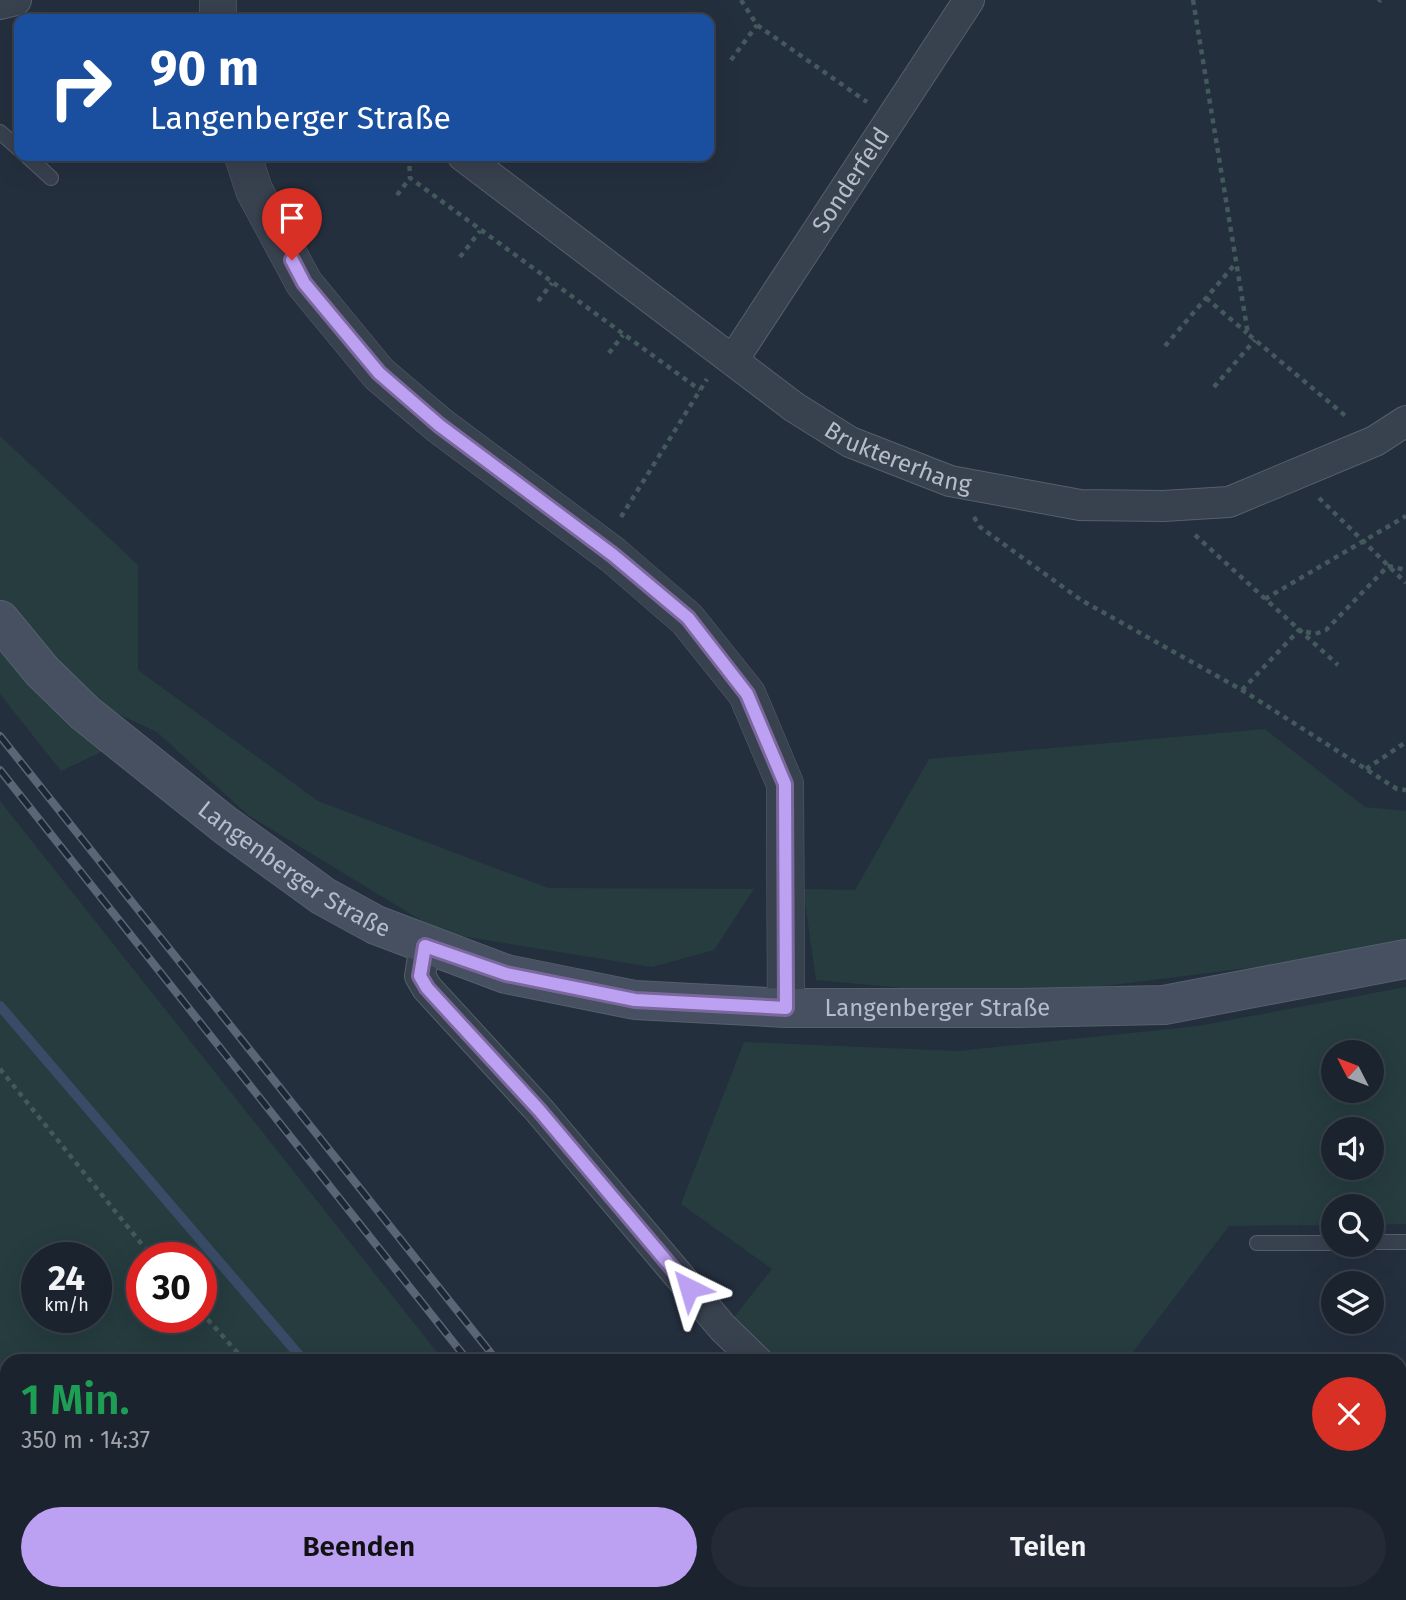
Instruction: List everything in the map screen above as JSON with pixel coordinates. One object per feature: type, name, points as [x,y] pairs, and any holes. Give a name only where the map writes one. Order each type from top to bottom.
[{"type":"main road","name":"Langenberger Straße","points":[[0,620],[42,671],[85,713],[225,825],[323,895],[376,925],[425,946],[506,974],[635,1000],[786,1008],[1164,1005],[1406,959]]},
{"type":"street","points":[[0,4],[16,0]]},
{"type":"street","name":"Sonderfeld","points":[[728,356],[891,119],[969,0]]},
{"type":"street","points":[[245,161],[254,190],[304,283],[379,373],[439,425],[613,555],[688,618],[747,694],[785,784],[786,1008]]},
{"type":"street","name":"Bruktererhang","points":[[470,161],[794,407],[850,442],[950,481],[1080,505],[1163,506],[1229,502],[1297,476],[1375,441],[1406,421]]},
{"type":"street","points":[[425,946],[420,976],[427,988],[539,1110],[723,1328],[750,1354]]},
{"type":"lane","points":[[0,132],[14,145]]},
{"type":"lane","points":[[32,161],[51,178]]},
{"type":"lane","points":[[1256,1243],[1321,1242]]},
{"type":"lane","points":[[1384,1242],[1406,1242]]},
{"type":"path","points":[[741,0],[757,24],[891,119]]},
{"type":"path","points":[[1193,0],[1248,334]]},
{"type":"path","points":[[731,60],[757,24]]},
{"type":"path","points":[[397,195],[410,178],[409,161]]},
{"type":"path","points":[[410,178],[700,390]]},
{"type":"path","points":[[460,257],[480,231]]},
{"type":"path","points":[[1166,346],[1236,262]]},
{"type":"path","points":[[538,301],[552,283]]},
{"type":"path","points":[[1206,298],[1375,441]]},
{"type":"path","points":[[609,353],[623,335]]},
{"type":"path","points":[[1214,387],[1255,340]]},
{"type":"path","points":[[621,515],[700,390],[728,356]]},
{"type":"path","points":[[1297,476],[1406,583]]},
{"type":"path","points":[[950,481],[980,527],[1069,592],[1242,690],[1397,789],[1406,790]]},
{"type":"path","points":[[1163,506],[1338,665]]},
{"type":"path","points":[[1265,599],[1406,516]]},
{"type":"path","points":[[1388,566],[1406,570]]},
{"type":"path","points":[[1299,630],[1314,634],[1326,630],[1388,566]]},
{"type":"path","points":[[1242,690],[1299,630]]},
{"type":"path","points":[[1365,769],[1406,742]]},
{"type":"path","points":[[0,1069],[140,1242]]},
{"type":"path","points":[[217,1330],[239,1354]]},
{"type":"green space","points":[[0,436],[138,565],[138,670],[318,801],[548,888],[754,889],[714,950],[652,967],[442,933],[248,815],[157,732],[94,703],[0,606]]},
{"type":"green space","points":[[0,632],[112,747],[61,771],[0,694]]},
{"type":"green space","points":[[1265,729],[1365,807],[1406,811],[1406,948],[1010,998],[816,980],[803,889],[855,890],[929,759]]},
{"type":"green space","points":[[0,801],[438,1354],[0,1354]]},
{"type":"green space","points":[[1406,987],[1406,1224],[1384,1225],[1384,1194],[1321,1194],[1321,1225],[1229,1226],[1131,1354],[771,1354],[734,1317],[772,1269],[681,1204],[744,1042],[958,1051],[1198,1026]]},
{"type":"waterway","points":[[0,1006],[298,1354]]},
{"type":"railway","points":[[0,736],[492,1354]]},
{"type":"railway","points":[[0,770],[463,1354]]},
{"type":"route","points":[[292,260],[304,283],[379,373],[439,425],[613,555],[688,618],[747,694],[785,784],[786,1008],[635,1000],[506,974],[425,946],[420,976],[427,988],[539,1110],[689,1288]]}]
